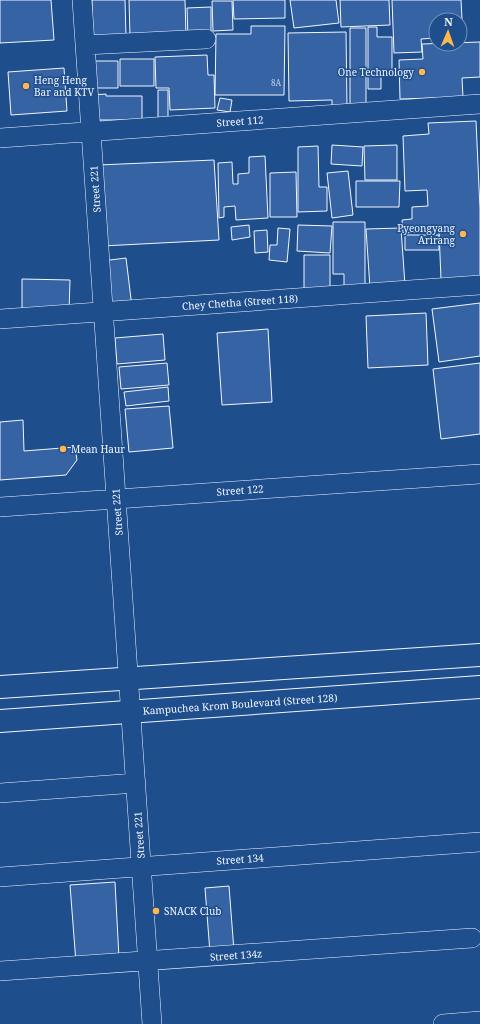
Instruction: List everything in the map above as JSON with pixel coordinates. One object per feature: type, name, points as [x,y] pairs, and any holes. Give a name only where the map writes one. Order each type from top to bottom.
[{"type":"main road","points":[[0,687],[480,655]]},
{"type":"main road","name":"Kampuchea Krom Boulevard (Street 128)","points":[[0,721],[480,688]]},
{"type":"street","name":"Street 221","points":[[82,0],[152,1024]]},
{"type":"street","points":[[85,45],[206,38]]},
{"type":"street","name":"Street 112","points":[[0,138],[480,104]]},
{"type":"street","name":"Chey Chetha (Street 118)","points":[[0,319],[480,285]]},
{"type":"street","name":"Street 122","points":[[0,506],[480,474]]},
{"type":"street","points":[[0,793],[136,783]]},
{"type":"street","name":"Street 134","points":[[0,877],[480,842]]},
{"type":"street","name":"Street 134z","points":[[0,972],[472,938]]},
{"type":"street","points":[[443,1024],[480,1021]]},
{"type":"building","points":[[0,0],[51,0],[54,40],[0,43]]},
{"type":"building","points":[[92,0],[125,0],[126,38],[92,38]]},
{"type":"building","points":[[129,0],[185,0],[186,36],[130,37]]},
{"type":"building","points":[[233,0],[285,0],[285,18],[234,19]]},
{"type":"building","points":[[290,0],[336,0],[339,23],[294,28]]},
{"type":"building","points":[[340,0],[389,0],[390,25],[341,27]]},
{"type":"building","points":[[392,0],[461,0],[462,12],[428,12],[428,39],[421,39],[422,52],[394,53]]},
{"type":"building","points":[[212,1],[232,1],[233,30],[213,31]]},
{"type":"building","points":[[211,7],[211,38],[188,38],[187,8]]},
{"type":"building","points":[[251,26],[285,26],[284,95],[215,95],[216,34],[251,34]]},
{"type":"building","points":[[368,27],[377,27],[377,37],[392,37],[392,73],[381,73],[381,89],[368,89]]},
{"type":"building","points":[[350,28],[366,28],[366,106],[350,105]]},
{"type":"building","points":[[346,32],[347,107],[332,108],[332,100],[289,101],[288,33]]},
{"type":"building","points":[[468,42],[480,42],[480,77],[462,78],[463,97],[400,99],[399,60],[423,59],[422,44],[428,44],[428,52],[468,52]]},
{"type":"building","points":[[207,55],[208,75],[214,75],[215,108],[170,110],[169,88],[156,88],[155,57]]},
{"type":"building","points":[[120,59],[154,59],[154,86],[120,86]]},
{"type":"building","points":[[92,61],[118,61],[118,88],[92,88]]},
{"type":"building","points":[[64,68],[67,111],[11,115],[8,72]]},
{"type":"building","points":[[158,90],[168,90],[168,118],[158,118]]},
{"type":"building","points":[[106,94],[106,96],[142,96],[142,120],[92,120],[92,95]]},
{"type":"building","points":[[220,98],[232,100],[230,112],[217,110]]},
{"type":"building","points":[[476,121],[480,209],[480,277],[441,279],[439,231],[403,233],[402,220],[412,219],[412,207],[428,206],[427,190],[405,191],[403,136],[429,134],[428,123]]},
{"type":"building","points":[[332,145],[363,147],[362,166],[331,164]]},
{"type":"building","points":[[397,145],[397,180],[365,180],[364,146]]},
{"type":"building","points":[[318,146],[319,187],[327,187],[327,211],[298,212],[298,147]]},
{"type":"building","points":[[265,156],[268,218],[236,220],[235,206],[224,207],[224,217],[219,218],[218,163],[232,162],[233,184],[238,184],[238,174],[249,173],[249,157]]},
{"type":"building","points":[[214,160],[219,240],[102,246],[98,165]]},
{"type":"building","points":[[348,171],[353,215],[332,218],[327,173]]},
{"type":"building","points":[[296,172],[297,217],[270,217],[270,173]]},
{"type":"building","points":[[356,181],[400,181],[399,207],[356,207]]},
{"type":"building","points":[[333,222],[365,222],[365,288],[344,288],[344,274],[333,274]]},
{"type":"building","points":[[249,225],[250,237],[232,240],[231,227]]},
{"type":"building","points":[[298,225],[332,226],[330,253],[297,251]]},
{"type":"building","points":[[278,228],[290,229],[287,262],[269,260],[270,245],[277,245]]},
{"type":"building","points":[[401,228],[405,285],[370,288],[366,229]]},
{"type":"building","points":[[267,230],[268,252],[255,253],[254,231]]},
{"type":"building","points":[[405,235],[439,235],[439,250],[405,250]]},
{"type":"building","points":[[304,255],[330,255],[330,289],[304,289]]},
{"type":"building","points":[[126,258],[132,307],[108,310],[102,261]]},
{"type":"building","points":[[22,279],[70,280],[69,312],[22,311]]},
{"type":"building","points":[[480,303],[480,356],[439,362],[432,309]]},
{"type":"building","points":[[426,313],[428,365],[368,368],[366,316]]},
{"type":"building","points":[[268,329],[272,402],[222,405],[217,333]]},
{"type":"building","points":[[163,334],[165,360],[117,364],[115,338]]},
{"type":"building","points":[[167,363],[169,385],[121,389],[119,367]]},
{"type":"building","points":[[480,363],[480,434],[441,439],[433,369]]},
{"type":"building","points":[[168,387],[169,401],[126,406],[124,392]]},
{"type":"building","points":[[169,406],[173,448],[129,452],[125,409]]},
{"type":"building","name":"Mean Haur","points":[[23,420],[24,451],[75,447],[77,460],[66,475],[0,480],[0,422]]},
{"type":"building","points":[[115,882],[119,958],[76,963],[70,885]]},
{"type":"building","points":[[229,886],[234,951],[210,953],[205,888]]},
{"type":"place","name":"One Technology","points":[[422,72]]},
{"type":"place","name":"Heng Heng Bar and KTV","points":[[26,86]]},
{"type":"place","name":"Pyeongyang Arirang","points":[[463,234]]},
{"type":"place","name":"Mean Haur","points":[[63,449]]},
{"type":"place","name":"SNACK Club","points":[[156,911]]}]
